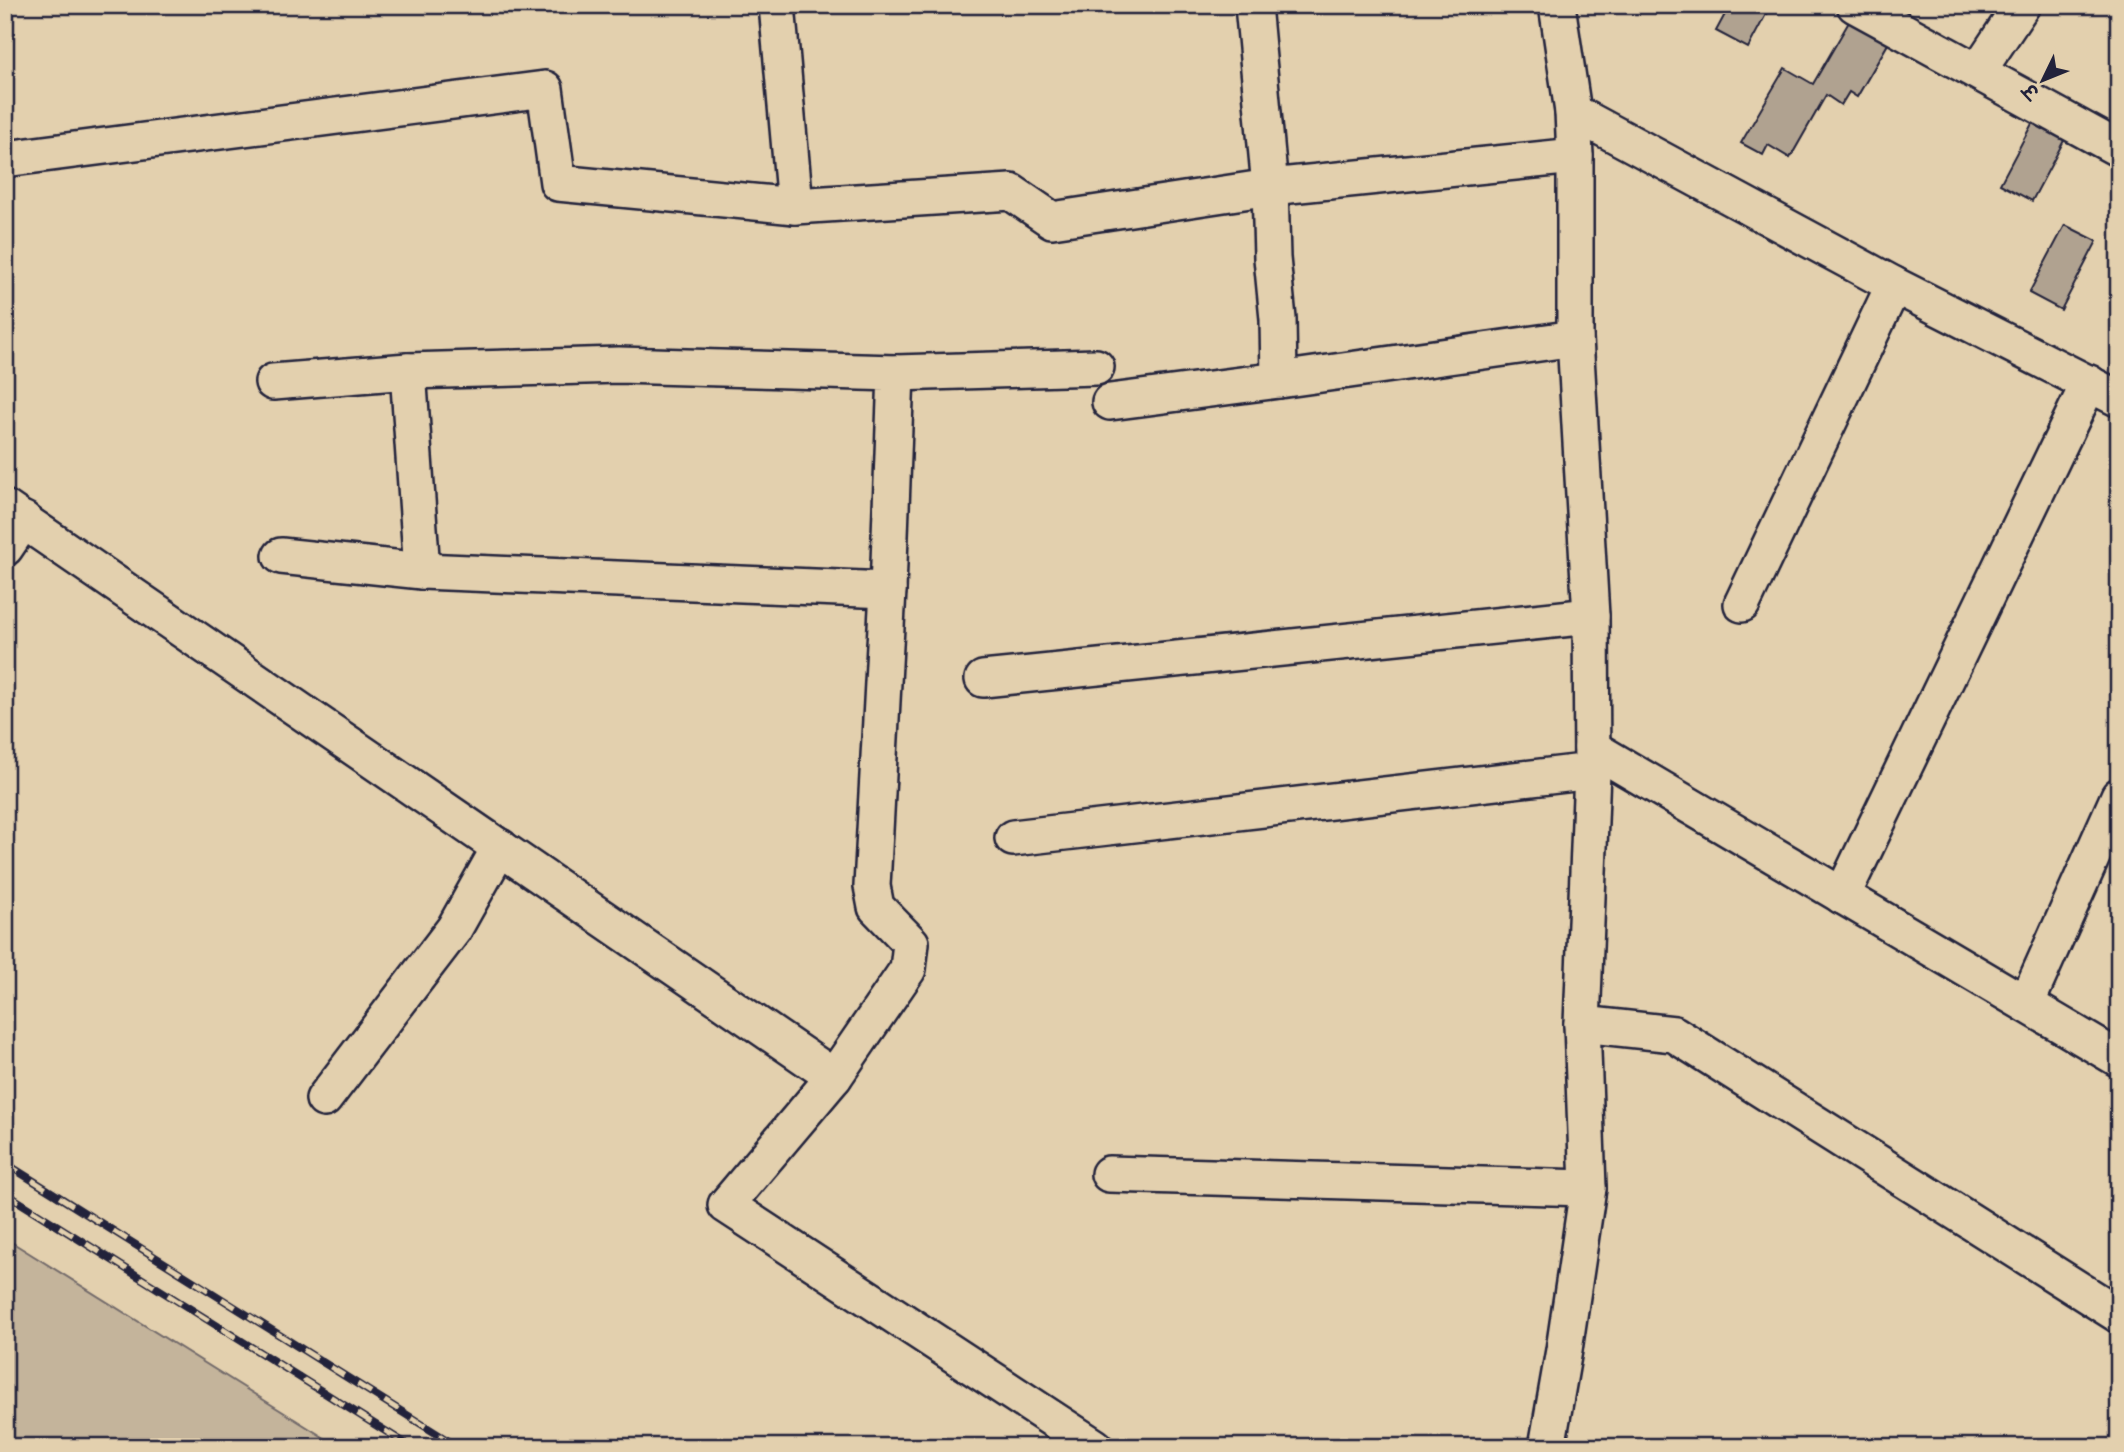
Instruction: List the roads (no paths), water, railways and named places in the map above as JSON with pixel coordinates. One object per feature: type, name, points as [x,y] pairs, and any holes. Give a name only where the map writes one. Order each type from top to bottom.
[{"type":"street","points":[[776,5],[795,206]]},
{"type":"street","points":[[1253,5],[1270,187],[1279,380]]},
{"type":"street","points":[[1546,1447],[1564,1350],[1588,1188],[1582,1024],[1592,759],[1591,616],[1574,338],[1573,112],[1557,5]]},
{"type":"street","points":[[1855,5],[2119,149]]},
{"type":"street","points":[[1978,71],[2022,5]]},
{"type":"street","points":[[5,159],[545,89],[558,183],[795,206],[1011,192],[1052,220],[1270,187],[1575,156]]},
{"type":"street","points":[[1573,112],[1894,285],[2104,391],[1842,896]]},
{"type":"street","points":[[1742,604],[1894,285]]},
{"type":"street","points":[[1110,402],[1574,338]]},
{"type":"street","points":[[273,382],[408,371],[619,365],[896,373],[1096,367]]},
{"type":"street","points":[[408,371],[422,571]]},
{"type":"street","points":[[896,373],[888,590],[872,886],[876,907],[911,943],[908,969],[834,1077],[726,1205],[1095,1447]]},
{"type":"street","points":[[11,525],[500,846],[834,1077]]},
{"type":"street","points":[[281,556],[422,571],[888,590]]},
{"type":"street","points":[[983,679],[1591,616]]},
{"type":"street","points":[[1013,838],[1592,759],[1842,896],[2119,1059]]},
{"type":"street","points":[[2026,1004],[2119,796]]},
{"type":"street","points":[[324,1099],[454,929],[500,846]]},
{"type":"street","points":[[1582,1024],[1674,1034],[2119,1315]]},
{"type":"street","points":[[1109,1174],[1588,1188]]},
{"type":"railway","points":[[5,1163],[458,1447]]},
{"type":"railway","points":[[5,1193],[411,1447]]}]
